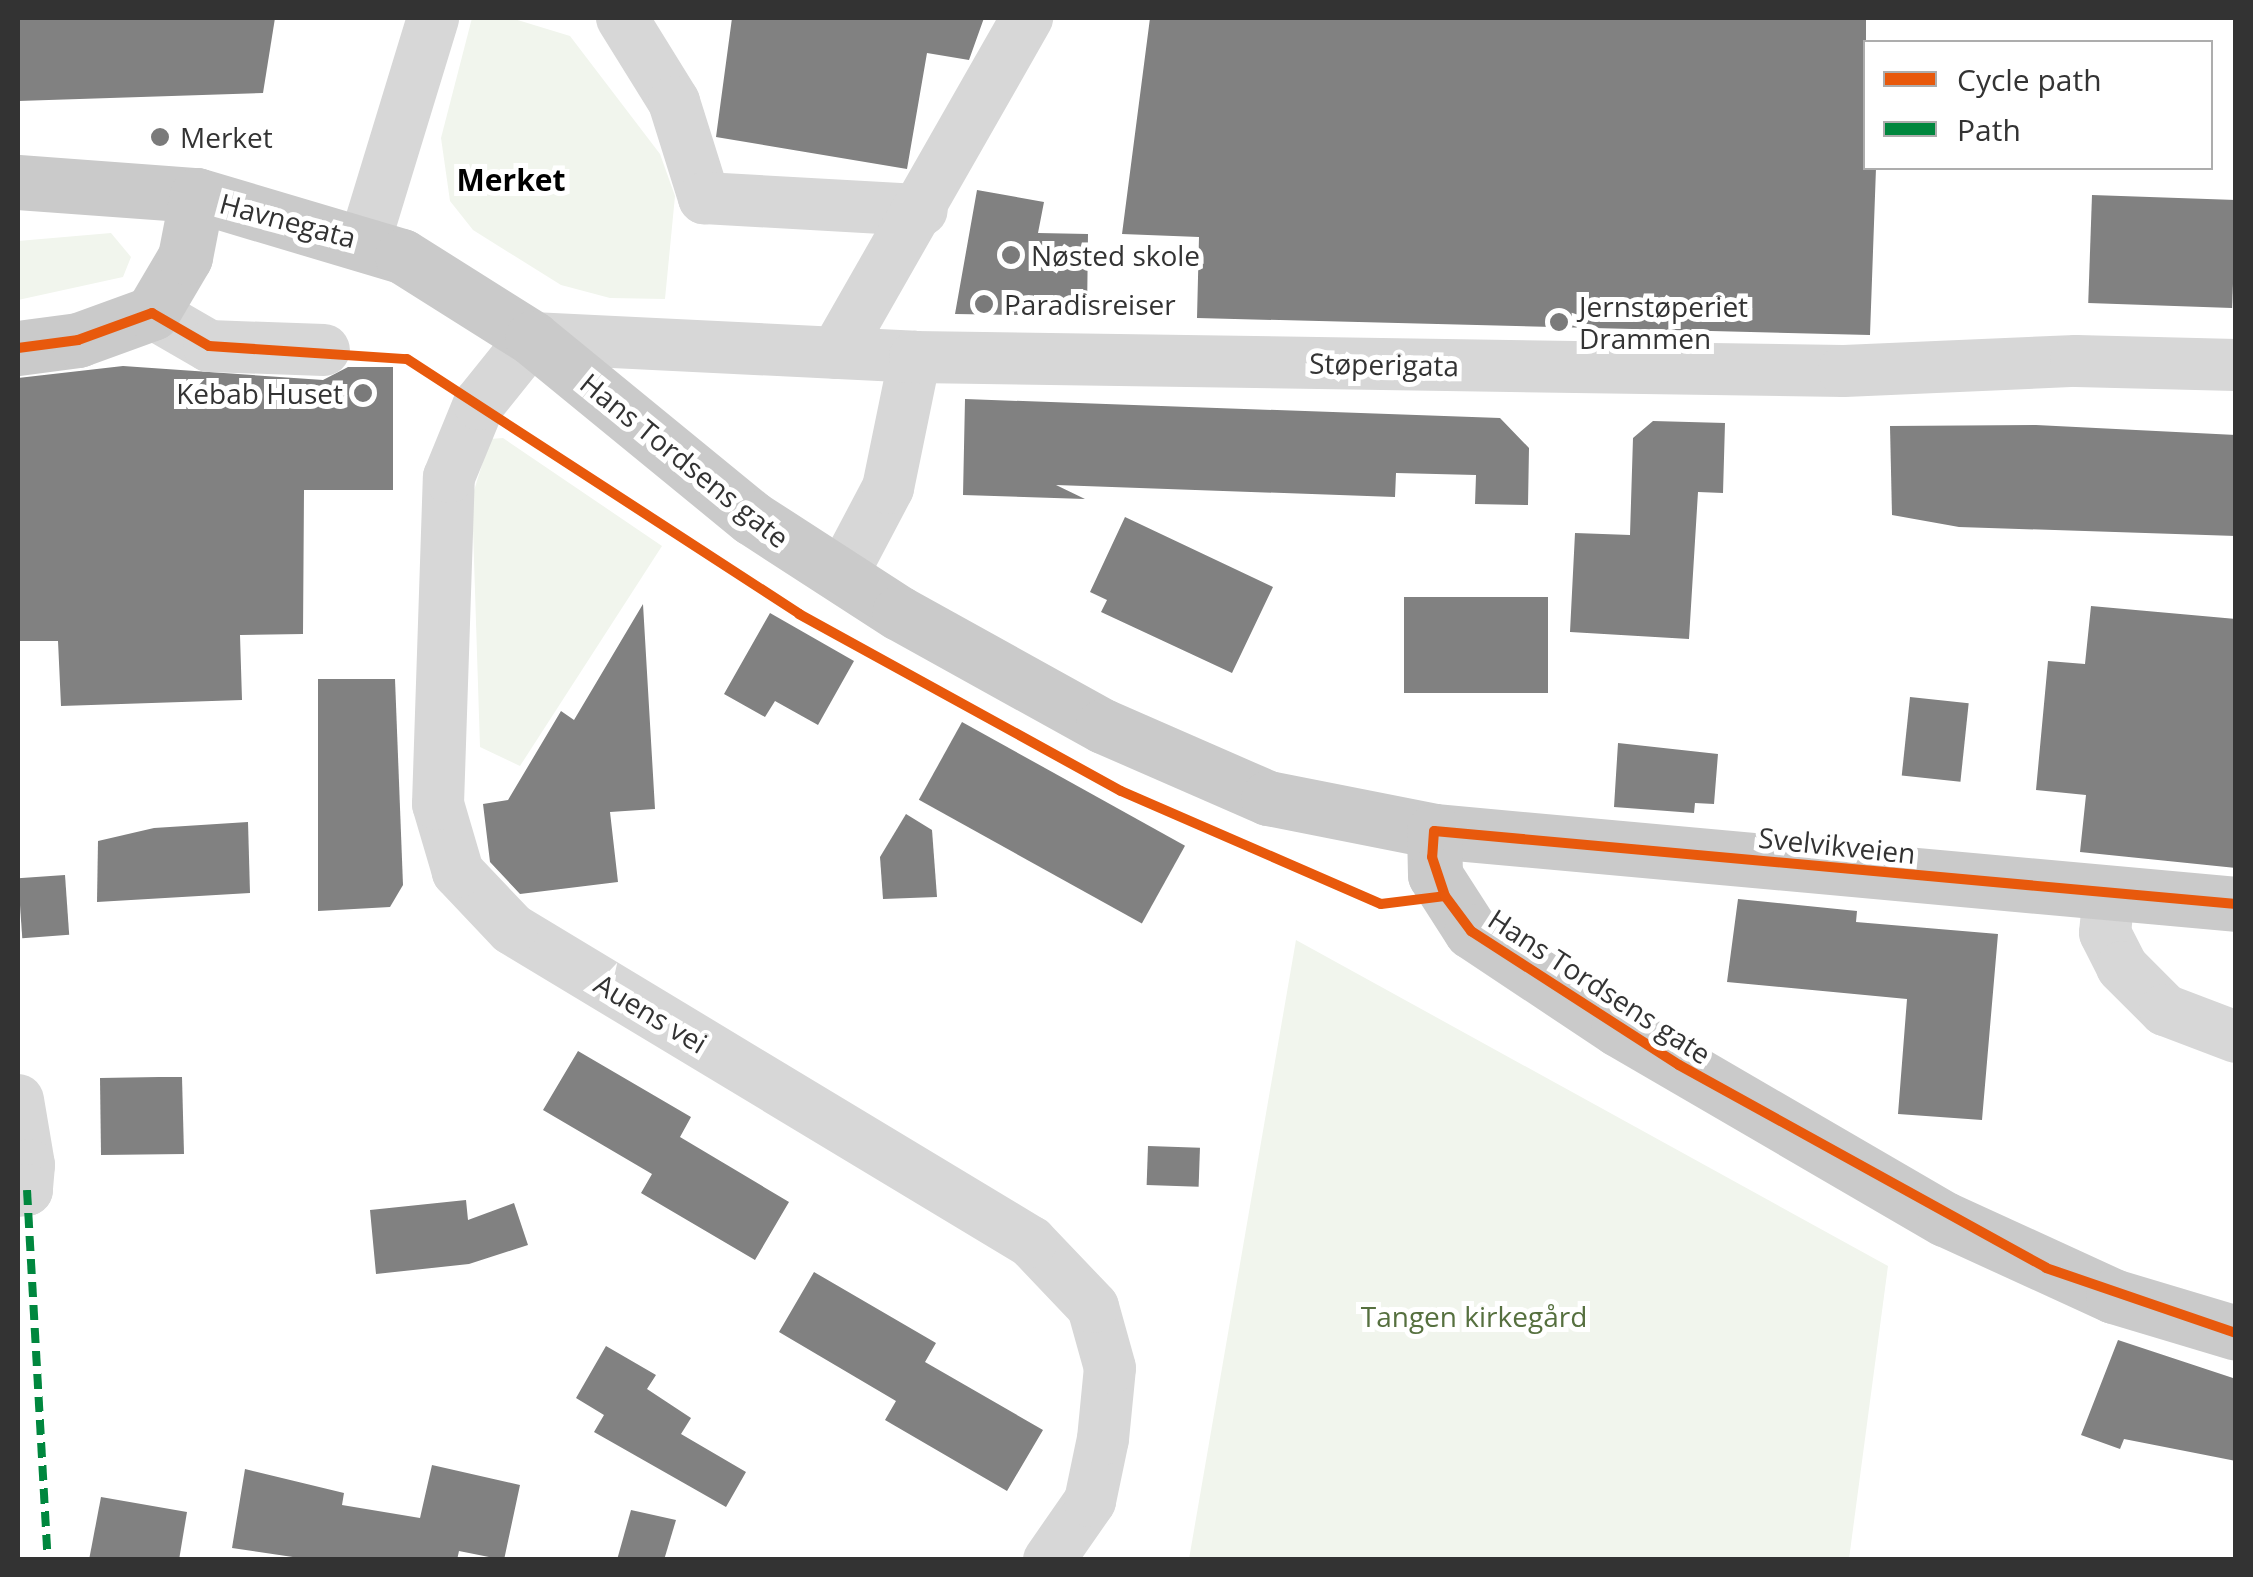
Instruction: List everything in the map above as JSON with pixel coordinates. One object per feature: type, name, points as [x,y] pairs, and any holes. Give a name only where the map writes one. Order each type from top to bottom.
[{"type":"main road","name":"Havnegata","points":[[18,182],[197,195],[365,240],[443,279],[532,338]]},
{"type":"main road","points":[[18,348],[78,340],[152,313],[185,257],[197,195]]},
{"type":"main road","name":"Hans Tordsens gate","points":[[532,338],[704,481],[842,577],[1050,700],[1209,776],[1332,814],[1434,831],[1435,875],[1471,931],[1602,1019],[1945,1219],[2113,1296],[2236,1333]]},
{"type":"main road","name":"Svelvikveien","points":[[1434,831],[2236,904]]},
{"type":"street","points":[[365,240],[433,18]]},
{"type":"street","points":[[622,18],[674,102],[704,198],[922,210]]},
{"type":"street","points":[[836,353],[922,210],[1027,18]]},
{"type":"street","points":[[152,313],[209,346],[324,350]]},
{"type":"street","name":"Støperigata","points":[[532,338],[916,357],[1844,371],[2076,361],[2236,365]]},
{"type":"street","name":"Auens vei","points":[[532,338],[479,404],[449,477],[438,804],[458,872],[512,929],[1031,1242],[1093,1307],[1110,1368],[1102,1440],[1090,1501],[1048,1560]]},
{"type":"street","points":[[842,577],[888,488],[916,357]]},
{"type":"street","points":[[2109,893],[2105,933],[2122,967],[2165,1010],[2236,1037]]},
{"type":"street","points":[[18,1100],[28,1164],[27,1190],[18,1191]]},
{"type":"green space","points":[[472,18],[511,18],[570,36],[660,154],[675,196],[665,299],[610,298],[561,285],[473,230],[450,201],[441,138]]},
{"type":"green space","points":[[111,233],[131,257],[123,277],[18,300],[18,241]]},
{"type":"green space","points":[[503,438],[662,546],[520,766],[480,747],[472,497],[490,439]]},
{"type":"green space","name":"Tangen kirkegård","points":[[1296,940],[1888,1266],[1849,1559],[1189,1559]]},
{"type":"building","points":[[18,18],[275,18],[263,93],[18,101]]},
{"type":"building","points":[[732,18],[984,18],[969,60],[927,53],[907,169],[716,137]]},
{"type":"building","points":[[1150,18],[1866,18],[1863,170],[1876,170],[1870,335],[1197,318],[1199,237],[1122,234]]},
{"type":"building","points":[[977,190],[1044,202],[1038,233],[1088,234],[1087,316],[955,314]]},
{"type":"building","points":[[2092,195],[2236,200],[2232,308],[2088,303]]},
{"type":"building","points":[[123,366],[323,380],[348,367],[393,367],[393,490],[304,490],[303,634],[240,635],[242,700],[61,706],[58,641],[18,641],[18,378]]},
{"type":"building","points":[[965,399],[1500,418],[1529,448],[1528,505],[1475,504],[1476,475],[1396,473],[1395,497],[1056,485],[1085,499],[963,495]]},
{"type":"building","points":[[1653,421],[1725,423],[1723,493],[1698,492],[1689,639],[1570,632],[1575,533],[1630,535],[1633,438]]},
{"type":"building","points":[[2036,425],[2236,435],[2236,536],[1959,527],[1892,515],[1890,426]]},
{"type":"building","points":[[1125,517],[1273,587],[1232,673],[1101,612],[1107,600],[1090,592]]},
{"type":"building","points":[[1404,597],[1548,597],[1548,693],[1404,693]]},
{"type":"building","points":[[643,604],[655,809],[610,812],[618,882],[520,894],[490,862],[483,804],[508,800],[561,711],[574,720]]},
{"type":"building","points":[[2091,606],[2236,619],[2236,868],[2080,852],[2086,795],[2036,790],[2048,661],[2085,664]]},
{"type":"building","points":[[770,613],[854,661],[818,725],[775,701],[765,717],[724,694]]},
{"type":"building","points":[[318,679],[395,679],[403,885],[390,907],[318,911]]},
{"type":"building","points":[[1910,697],[1969,703],[1960,782],[1902,776]]},
{"type":"building","points":[[962,722],[1185,846],[1142,923],[919,800]]},
{"type":"building","points":[[1618,743],[1718,754],[1714,804],[1695,803],[1694,813],[1614,807]]},
{"type":"building","points":[[906,814],[932,830],[937,897],[883,899],[880,857]]},
{"type":"building","points":[[248,822],[250,893],[97,902],[98,841],[154,828]]},
{"type":"building","points":[[65,875],[69,935],[22,938],[18,878]]},
{"type":"building","points":[[1738,899],[1857,911],[1856,922],[1998,934],[1982,1120],[1898,1114],[1907,999],[1727,982]]},
{"type":"building","points":[[578,1051],[691,1117],[680,1137],[789,1202],[755,1260],[641,1193],[652,1174],[543,1110]]},
{"type":"building","points":[[182,1077],[184,1154],[101,1155],[100,1078]]},
{"type":"building","points":[[1148,1146],[1200,1148],[1199,1187],[1147,1185]]},
{"type":"building","points":[[466,1200],[468,1220],[514,1203],[528,1245],[469,1264],[376,1274],[370,1210]]},
{"type":"building","points":[[814,1272],[936,1343],[925,1362],[1043,1430],[1007,1491],[885,1420],[896,1401],[779,1332]]},
{"type":"building","points":[[2118,1340],[2236,1379],[2236,1461],[2124,1439],[2120,1449],[2081,1435]]},
{"type":"building","points":[[606,1346],[656,1375],[647,1389],[691,1418],[681,1434],[746,1472],[726,1507],[594,1432],[604,1415],[576,1398]]},
{"type":"building","points":[[432,1465],[520,1485],[504,1560],[459,1551],[457,1560],[313,1560],[232,1548],[245,1469],[344,1493],[342,1505],[420,1518]]},
{"type":"building","points":[[101,1497],[187,1512],[179,1560],[89,1560]]},
{"type":"building","points":[[631,1510],[676,1520],[664,1560],[617,1560]]},
{"type":"marked path","points":[[27,1190],[48,1560]]},
{"type":"cycle path","points":[[18,348],[78,340],[152,313],[209,346],[407,359],[799,614],[1121,791],[1381,904],[1445,896]]},
{"type":"cycle path","points":[[2236,904],[1434,831],[1432,857],[1445,896],[1471,931],[1679,1065],[2046,1268],[2236,1333]]},
{"type":"place","name":"Merket","points":[[160,137]]},
{"type":"place","name":"Nøsted skole","points":[[1011,255]]},
{"type":"place","name":"Paradisreiser","points":[[984,304]]},
{"type":"place","name":"Jernstøperiet Drammen","points":[[1559,322]]},
{"type":"place","name":"Kebab Huset","points":[[363,393]]},
{"type":"district","name":"Merket","points":[[511,180]]}]
